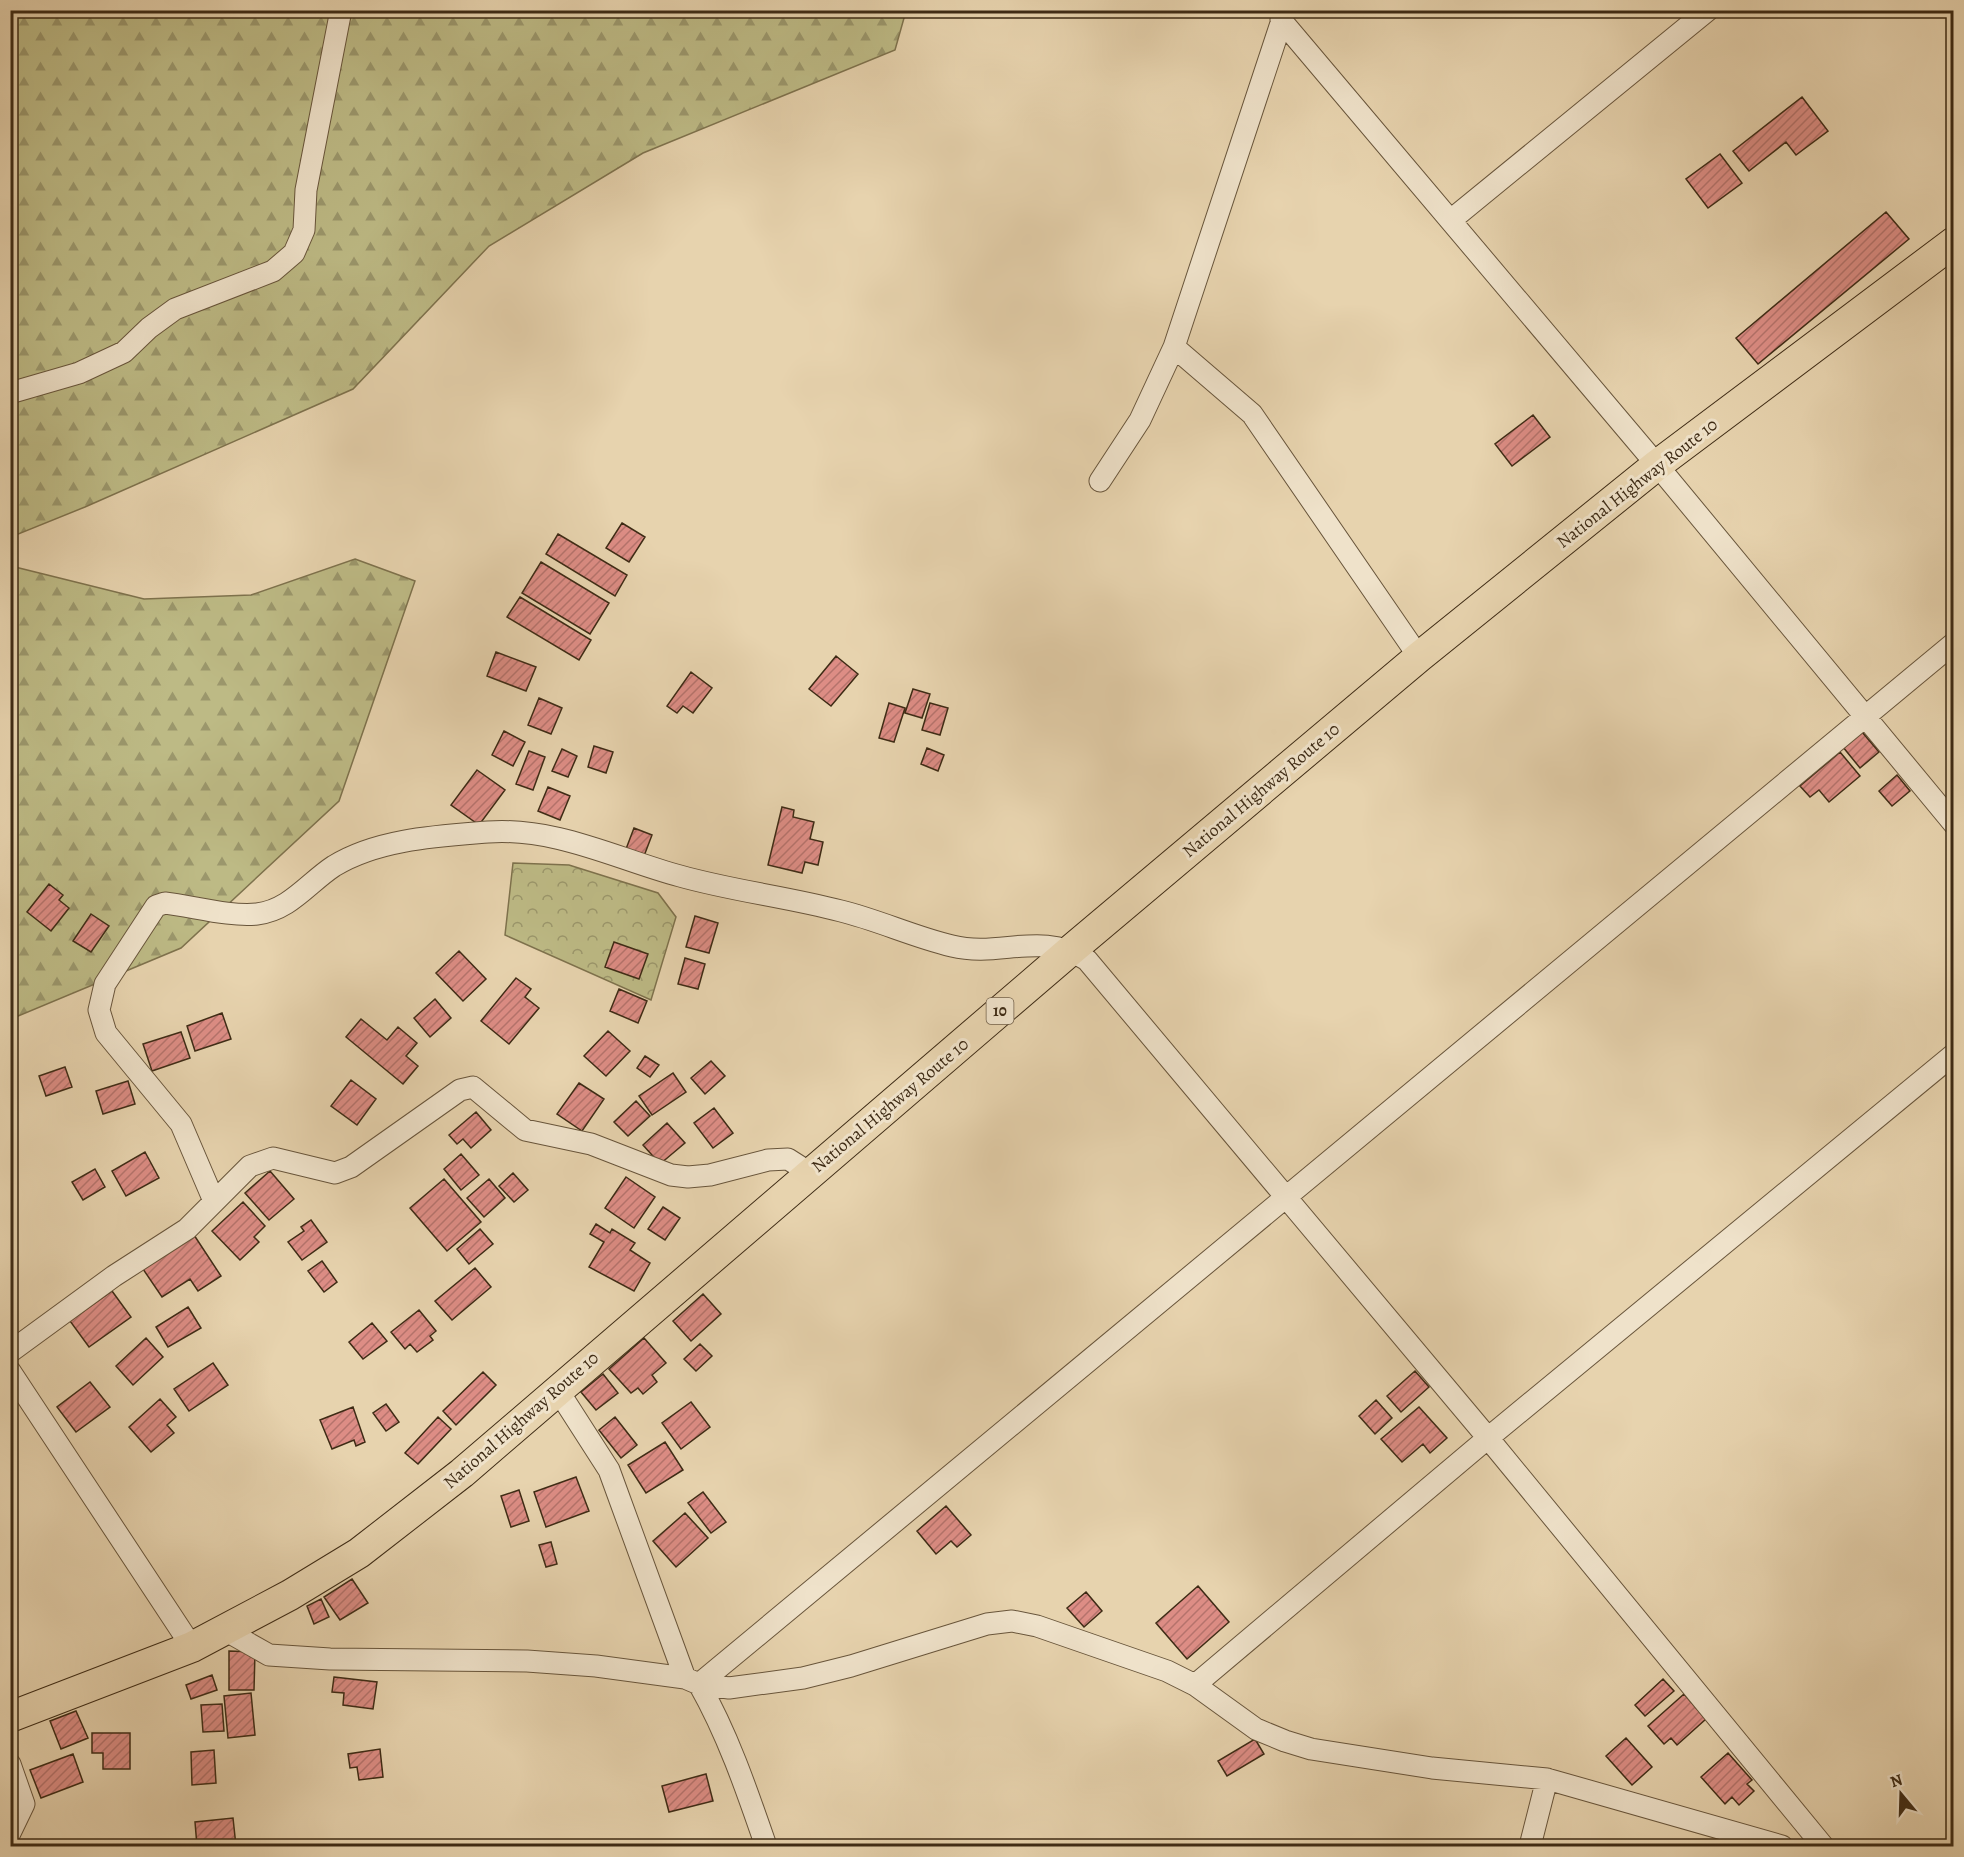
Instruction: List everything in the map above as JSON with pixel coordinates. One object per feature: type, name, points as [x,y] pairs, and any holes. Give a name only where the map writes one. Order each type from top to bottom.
[{"type":"highway","name":"National Highway Route 10","points":[[10,1717],[192,1647],[290,1595],[359,1553],[462,1473],[557,1389],[1071,950],[1419,657],[1657,465],[1953,242]]},
{"type":"street","points":[[10,393],[79,373],[124,352],[149,328],[174,309],[273,271],[294,253],[304,230],[306,190],[342,10]]},
{"type":"street","points":[[1451,220],[1708,10]]},
{"type":"street","points":[[1283,15],[1953,824]]},
{"type":"street","points":[[1100,481],[1140,420],[1174,346],[1283,15]]},
{"type":"street","points":[[1174,346],[1252,414],[1419,657]]},
{"type":"street","points":[[692,1681],[1286,1197],[1953,643]]},
{"type":"street","points":[[214,1201],[181,1124],[106,1033],[99,1010],[105,984],[156,906],[165,903],[256,914],[280,907],[334,866],[405,841],[491,832],[530,833],[611,852],[680,876],[845,911],[953,946],[985,950],[1026,944],[1046,944],[1071,950],[1088,960],[1488,1438],[1823,1846]]},
{"type":"street","points":[[1195,1685],[1488,1438],[1953,1054]]},
{"type":"street","points":[[10,1352],[114,1276],[187,1229],[250,1166],[273,1158],[335,1173],[351,1167],[460,1090],[473,1087],[525,1130],[591,1144],[671,1175],[688,1177],[710,1175],[768,1160],[788,1159],[810,1173]]},
{"type":"street","points":[[10,1371],[192,1647]]},
{"type":"street","points":[[557,1389],[609,1470],[692,1681],[715,1713],[766,1846]]},
{"type":"street","points":[[225,1630],[269,1655],[341,1659],[526,1661],[596,1666],[729,1688],[803,1678],[851,1666],[987,1624],[1012,1621],[1059,1633],[1167,1671],[1195,1685],[1256,1729],[1311,1749],[1432,1768],[1547,1779],[1782,1846]]},
{"type":"street","points":[[10,1764],[24,1804],[10,1833]]},
{"type":"street","points":[[1530,1846],[1547,1779]]},
{"type":"green space","points":[[11,11],[906,11],[895,50],[643,153],[489,246],[353,389],[85,507],[11,537]]},
{"type":"green space","points":[[355,559],[415,581],[339,801],[181,948],[11,1019],[11,566],[144,599],[251,595]]},
{"type":"green space","points":[[513,863],[569,865],[658,893],[676,917],[651,1000],[505,935]]},
{"type":"building","points":[[1802,97],[1828,131],[1796,155],[1786,142],[1749,171],[1733,151]]},
{"type":"building","points":[[1720,154],[1742,183],[1708,208],[1686,179]]},
{"type":"building","points":[[1886,212],[1909,239],[1758,364],[1736,338]]},
{"type":"building","points":[[1533,415],[1550,437],[1512,466],[1495,444]]},
{"type":"building","points":[[622,523],[645,537],[629,562],[606,548]]},
{"type":"building","points":[[558,534],[627,575],[615,596],[546,554]]},
{"type":"building","points":[[541,562],[609,603],[590,634],[522,593]]},
{"type":"building","points":[[520,597],[591,640],[579,660],[507,617]]},
{"type":"building","points":[[496,652],[536,667],[526,691],[487,676]]},
{"type":"building","points":[[836,656],[858,674],[831,706],[809,689]]},
{"type":"building","points":[[691,672],[712,688],[693,713],[683,706],[677,713],[667,706]]},
{"type":"building","points":[[913,689],[930,694],[922,718],[905,713]]},
{"type":"building","points":[[539,698],[562,708],[551,734],[528,725]]},
{"type":"building","points":[[889,703],[905,708],[894,742],[879,738]]},
{"type":"building","points":[[930,703],[948,708],[940,735],[922,730]]},
{"type":"building","points":[[504,731],[525,742],[513,766],[492,755]]},
{"type":"building","points":[[1862,732],[1879,752],[1860,768],[1843,747]]},
{"type":"building","points":[[594,746],[613,752],[606,773],[588,767]]},
{"type":"building","points":[[927,748],[944,755],[938,771],[921,764]]},
{"type":"building","points":[[562,749],[577,756],[568,777],[552,771]]},
{"type":"building","points":[[529,751],[545,757],[533,790],[516,784]]},
{"type":"building","points":[[1840,752],[1860,776],[1829,802],[1819,790],[1810,797],[1800,786]]},
{"type":"building","points":[[477,770],[505,790],[479,825],[451,805]]},
{"type":"building","points":[[1897,775],[1910,791],[1892,806],[1879,791]]},
{"type":"building","points":[[548,787],[570,796],[560,820],[538,811]]},
{"type":"building","points":[[782,807],[794,810],[793,817],[814,822],[810,839],[823,842],[818,865],[805,862],[802,873],[768,865]]},
{"type":"building","points":[[634,828],[652,835],[644,856],[626,849]]},
{"type":"building","points":[[49,884],[63,895],[59,900],[69,908],[51,931],[27,912]]},
{"type":"building","points":[[91,914],[109,926],[91,952],[73,941]]},
{"type":"building","points":[[695,916],[718,923],[709,953],[686,947]]},
{"type":"building","points":[[614,942],[648,954],[639,979],[605,967]]},
{"type":"building","points":[[459,951],[486,979],[463,1001],[436,973]]},
{"type":"building","points":[[685,958],[705,964],[698,989],[678,984]]},
{"type":"building","points":[[516,978],[531,989],[525,997],[539,1008],[509,1044],[481,1021]]},
{"type":"building","points":[[619,989],[647,1001],[638,1023],[610,1011]]},
{"type":"building","points":[[435,999],[451,1018],[430,1037],[414,1018]]},
{"type":"building","points":[[222,1013],[231,1039],[195,1051],[187,1026]]},
{"type":"building","points":[[361,1019],[387,1040],[398,1027],[417,1043],[406,1056],[418,1066],[403,1084],[346,1037]]},
{"type":"building","points":[[608,1031],[630,1051],[606,1076],[584,1056]]},
{"type":"building","points":[[181,1032],[190,1058],[152,1071],[143,1044]]},
{"type":"building","points":[[645,1056],[659,1065],[650,1077],[637,1068]]},
{"type":"building","points":[[711,1061],[725,1076],[705,1094],[691,1078]]},
{"type":"building","points":[[65,1067],[72,1087],[46,1096],[39,1076]]},
{"type":"building","points":[[673,1073],[686,1092],[652,1115],[639,1096]]},
{"type":"building","points":[[351,1080],[376,1099],[357,1125],[331,1106]]},
{"type":"building","points":[[128,1081],[135,1104],[103,1114],[96,1091]]},
{"type":"building","points":[[579,1083],[604,1099],[582,1131],[557,1114]]},
{"type":"building","points":[[636,1101],[650,1116],[628,1136],[614,1122]]},
{"type":"building","points":[[714,1108],[733,1133],[713,1148],[694,1123]]},
{"type":"building","points":[[476,1112],[491,1130],[471,1148],[463,1139],[457,1144],[449,1135]]},
{"type":"building","points":[[667,1123],[685,1143],[660,1164],[643,1145]]},
{"type":"building","points":[[145,1152],[159,1178],[126,1196],[112,1171]]},
{"type":"building","points":[[461,1154],[479,1175],[461,1190],[444,1169]]},
{"type":"building","points":[[95,1169],[105,1187],[83,1200],[72,1182]]},
{"type":"building","points":[[270,1171],[294,1199],[269,1220],[245,1193]]},
{"type":"building","points":[[513,1173],[528,1190],[514,1202],[499,1186]]},
{"type":"building","points":[[626,1177],[655,1197],[634,1228],[605,1208]]},
{"type":"building","points":[[444,1179],[481,1222],[447,1251],[410,1208]]},
{"type":"building","points":[[489,1179],[505,1198],[484,1217],[467,1198]]},
{"type":"building","points":[[243,1202],[265,1226],[254,1237],[259,1242],[240,1260],[212,1231]]},
{"type":"building","points":[[663,1207],[680,1218],[665,1240],[648,1229]]},
{"type":"building","points":[[311,1220],[327,1242],[302,1260],[288,1242],[304,1231],[301,1227]]},
{"type":"building","points":[[596,1224],[610,1233],[612,1229],[635,1243],[630,1250],[650,1263],[634,1291],[589,1267],[604,1242],[590,1234]]},
{"type":"building","points":[[480,1229],[493,1244],[469,1264],[457,1249]]},
{"type":"building","points":[[194,1235],[221,1276],[198,1291],[190,1279],[162,1297],[143,1269]]},
{"type":"building","points":[[322,1261],[337,1282],[324,1292],[308,1271]]},
{"type":"building","points":[[475,1268],[491,1287],[452,1320],[435,1301]]},
{"type":"building","points":[[112,1291],[131,1317],[89,1347],[70,1321]]},
{"type":"building","points":[[703,1294],[721,1314],[691,1341],[673,1321]]},
{"type":"building","points":[[188,1307],[201,1328],[168,1347],[156,1327]]},
{"type":"building","points":[[419,1310],[436,1331],[430,1336],[433,1340],[417,1352],[410,1344],[405,1349],[391,1332]]},
{"type":"building","points":[[372,1323],[387,1341],[363,1359],[349,1342]]},
{"type":"building","points":[[146,1338],[163,1357],[133,1385],[116,1366]]},
{"type":"building","points":[[644,1338],[666,1363],[652,1375],[657,1382],[643,1394],[638,1388],[631,1393],[609,1369]]},
{"type":"building","points":[[700,1344],[712,1356],[696,1371],[684,1359]]},
{"type":"building","points":[[213,1363],[228,1385],[189,1411],[174,1389]]},
{"type":"building","points":[[1415,1371],[1429,1387],[1401,1412],[1387,1396]]},
{"type":"building","points":[[483,1372],[496,1385],[456,1425],[443,1411]]},
{"type":"building","points":[[603,1374],[618,1393],[596,1410],[581,1392]]},
{"type":"building","points":[[90,1382],[110,1407],[76,1432],[57,1407]]},
{"type":"building","points":[[160,1399],[176,1417],[167,1425],[174,1433],[151,1452],[129,1427]]},
{"type":"building","points":[[1376,1400],[1392,1418],[1375,1434],[1359,1416]]},
{"type":"building","points":[[691,1402],[710,1427],[681,1449],[662,1423]]},
{"type":"building","points":[[386,1404],[399,1422],[386,1431],[373,1413]]},
{"type":"building","points":[[353,1407],[365,1442],[356,1446],[354,1440],[332,1449],[320,1420]]},
{"type":"building","points":[[1419,1407],[1447,1438],[1430,1453],[1423,1444],[1402,1462],[1381,1439]]},
{"type":"building","points":[[438,1417],[451,1429],[418,1464],[405,1453]]},
{"type":"building","points":[[615,1417],[637,1445],[621,1458],[599,1430]]},
{"type":"building","points":[[665,1442],[683,1470],[646,1493],[628,1465]]},
{"type":"building","points":[[576,1477],[589,1511],[546,1527],[534,1492]]},
{"type":"building","points":[[519,1490],[529,1521],[511,1527],[501,1496]]},
{"type":"building","points":[[703,1492],[726,1522],[711,1533],[688,1503]]},
{"type":"building","points":[[946,1506],[971,1535],[957,1547],[951,1541],[936,1554],[917,1531]]},
{"type":"building","points":[[685,1513],[708,1538],[676,1567],[653,1541]]},
{"type":"building","points":[[551,1542],[557,1564],[546,1567],[539,1545]]},
{"type":"building","points":[[352,1579],[368,1603],[340,1620],[324,1597]]},
{"type":"building","points":[[1198,1586],[1229,1622],[1187,1659],[1156,1623]]},
{"type":"building","points":[[1086,1592],[1102,1611],[1084,1627],[1067,1608]]},
{"type":"building","points":[[321,1599],[329,1617],[314,1624],[307,1606]]},
{"type":"building","points":[[229,1651],[255,1652],[254,1690],[229,1690]]},
{"type":"building","points":[[212,1675],[217,1690],[191,1699],[186,1685]]},
{"type":"building","points":[[334,1677],[377,1682],[373,1709],[343,1705],[344,1693],[332,1692]]},
{"type":"building","points":[[1663,1679],[1674,1691],[1645,1716],[1635,1705]]},
{"type":"building","points":[[251,1693],[255,1735],[228,1738],[224,1696]]},
{"type":"building","points":[[1684,1694],[1706,1719],[1677,1745],[1671,1738],[1664,1744],[1648,1726]]},
{"type":"building","points":[[222,1704],[224,1731],[203,1732],[201,1705]]},
{"type":"building","points":[[76,1711],[88,1738],[61,1749],[50,1721]]},
{"type":"building","points":[[92,1733],[130,1733],[130,1769],[103,1769],[103,1753],[92,1753]]},
{"type":"building","points":[[1626,1738],[1652,1767],[1632,1785],[1606,1756]]},
{"type":"building","points":[[1255,1739],[1264,1754],[1227,1776],[1218,1761]]},
{"type":"building","points":[[380,1749],[383,1777],[359,1780],[357,1767],[350,1768],[348,1754]]},
{"type":"building","points":[[214,1750],[216,1783],[192,1785],[191,1752]]},
{"type":"building","points":[[1728,1753],[1752,1780],[1747,1784],[1754,1791],[1739,1805],[1732,1797],[1725,1804],[1701,1777]]},
{"type":"building","points":[[73,1754],[83,1782],[41,1798],[30,1770]]},
{"type":"building","points":[[706,1774],[713,1801],[669,1812],[662,1786]]},
{"type":"building","points":[[233,1818],[236,1846],[197,1846],[195,1822]]},
{"type":"building","points":[[1717,1841],[1718,1846],[1697,1846],[1697,1842]]}]
